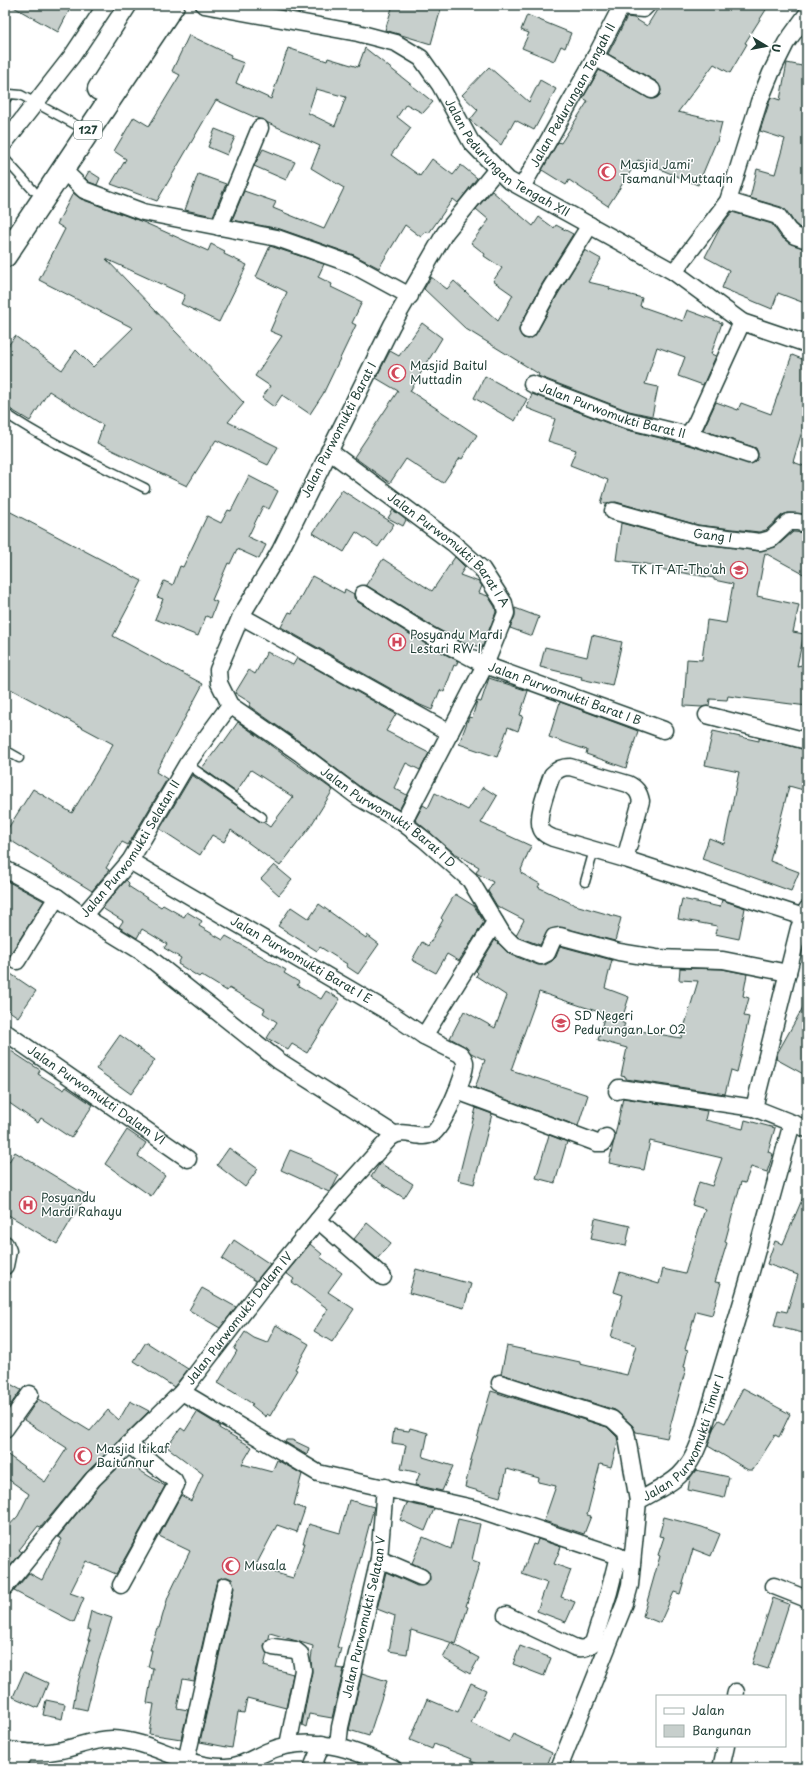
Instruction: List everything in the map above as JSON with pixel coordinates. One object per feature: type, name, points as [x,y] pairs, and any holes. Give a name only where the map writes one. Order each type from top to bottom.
[{"type":"main road","name":"127","points":[[5,232],[153,5]]},
{"type":"main road","name":"127","points":[[5,256],[173,5]]},
{"type":"street","points":[[5,142],[37,103],[72,56],[106,5]]},
{"type":"street","name":"Jalan Pedurungan Tengah XII","points":[[204,5],[358,33],[396,44],[421,58],[440,85],[472,142],[508,180],[674,272],[742,322],[807,344]]},
{"type":"street","name":"Jalan Pedurungan Tengah II","points":[[522,187],[595,57],[621,7],[644,9],[647,5]]},
{"type":"street","points":[[674,272],[687,257],[728,201],[759,102],[771,73],[786,43],[807,14]]},
{"type":"street","points":[[595,57],[652,90]]},
{"type":"street","points":[[219,227],[260,128]]},
{"type":"street","name":"Jalan Purwomukti Barat I","points":[[230,705],[218,683],[218,670],[241,616],[280,551],[392,325],[445,233],[497,168]]},
{"type":"street","points":[[62,169],[84,190],[143,212],[277,238],[351,264],[410,296]]},
{"type":"street","points":[[728,201],[778,216],[788,230],[795,236],[807,240]]},
{"type":"street","points":[[528,330],[550,289],[590,225]]},
{"type":"street","name":"Jalan Purwomukti Barat II","points":[[532,384],[626,420],[688,435],[695,425],[742,322]]},
{"type":"street","points":[[688,435],[749,455]]},
{"type":"street","name":"Jalan Purwomukti Barat I A","points":[[329,451],[453,543],[482,569],[504,602],[506,613],[485,665],[403,823]]},
{"type":"street","name":"Gang I","points":[[613,511],[696,534],[760,542],[771,539],[788,522],[807,524]]},
{"type":"street","name":"Jalan Purwomukti Barat I B","points":[[364,594],[429,635],[485,665],[664,730]]},
{"type":"street","points":[[241,616],[450,733]]},
{"type":"street","name":"Jalan Purwomukti Selatan II","points":[[5,869],[57,897],[83,916],[130,861],[187,764],[230,705]]},
{"type":"street","name":"Jalan Purwomukti Barat I D","points":[[230,705],[301,754],[358,797],[403,823],[425,840],[470,880],[503,935],[513,945],[523,950],[537,955],[545,955],[554,937],[560,936],[619,952],[656,958],[723,960],[788,973]]},
{"type":"street","points":[[707,715],[807,741]]},
{"type":"street","points":[[625,859],[640,800],[639,793],[635,787],[570,767],[563,767],[552,775],[540,821],[541,829],[545,834],[553,838],[806,915],[799,928],[754,1108]]},
{"type":"street","name":"Jalan Purwomukti Barat I E","points":[[130,861],[387,1011],[424,1036],[460,1054],[464,1059],[465,1065],[457,1091]]},
{"type":"street","points":[[17,961],[57,897]]},
{"type":"street","points":[[83,916],[142,952],[279,1061],[394,1134],[432,1134],[441,1123],[457,1091],[597,1143],[603,1143],[606,1137]]},
{"type":"street","points":[[424,1036],[495,922]]},
{"type":"street","name":"Jalan Purwomukti Dalam VI","points":[[5,1032],[188,1159]]},
{"type":"street","points":[[617,1091],[620,1088],[754,1108],[807,1129]]},
{"type":"street","name":"Jalan Purwomukti Timur I","points":[[559,1768],[625,1603],[630,1585],[625,1559],[638,1501],[677,1479],[694,1456],[737,1319],[792,1122]]},
{"type":"street","name":"Jalan Purwomukti Dalam IV","points":[[5,1587],[93,1479],[182,1392],[267,1282],[318,1220],[394,1134]]},
{"type":"street","points":[[318,1220],[383,1277]]},
{"type":"street","points":[[5,1244],[8,1251],[5,1266]]},
{"type":"street","points":[[500,1382],[612,1419],[626,1432],[638,1501]]},
{"type":"street","points":[[182,1392],[318,1473],[385,1487],[476,1509],[625,1559],[593,1643],[589,1647],[574,1647],[506,1614]]},
{"type":"street","points":[[5,1429],[30,1394]]},
{"type":"street","points":[[121,1585],[176,1486],[174,1480],[128,1444]]},
{"type":"street","name":"Jalan Purwomukti Selatan V","points":[[338,1746],[340,1727],[379,1559],[385,1487]]},
{"type":"street","points":[[379,1559],[421,1576]]},
{"type":"street","points":[[186,1760],[224,1586]]},
{"type":"street","points":[[774,1586],[807,1599]]},
{"type":"street","points":[[273,1647],[295,1650],[300,1654],[303,1670],[288,1745]]},
{"type":"street","points":[[5,1749],[25,1752],[49,1752],[99,1740],[112,1739],[136,1743],[186,1760],[217,1767],[231,1767],[268,1751],[288,1745],[303,1743],[338,1746],[356,1751],[393,1768]]},
{"type":"street","points":[[312,1768],[322,1744]]},
{"type":"street","points":[[721,1768],[726,1747]]},
{"type":"street","points":[[15,1768],[25,1752]]},
{"type":"lane","points":[[5,100],[10,94],[22,94],[76,125]]},
{"type":"lane","points":[[5,159],[33,190]]},
{"type":"lane","points":[[5,413],[76,454],[145,488]]},
{"type":"lane","points":[[5,750],[19,758]]},
{"type":"lane","points":[[187,764],[262,817]]},
{"type":"lane","points":[[585,882],[594,850]]},
{"type":"building","points":[[10,5],[72,5],[58,32]]},
{"type":"building","points":[[393,5],[442,5],[431,44],[385,30]]},
{"type":"building","points":[[660,5],[769,5],[745,43],[747,44],[730,73],[714,64],[678,112],[722,122],[717,142],[698,185],[638,160],[608,206],[569,180],[566,185],[542,170],[558,142],[561,143],[588,101],[583,98],[599,70],[648,98],[652,99],[660,95],[661,90],[657,82],[608,54],[627,17],[634,18],[647,26]]},
{"type":"building","points":[[527,15],[571,33],[565,48],[561,46],[554,61],[522,48],[529,33],[521,30]]},
{"type":"building","points":[[189,35],[231,55],[230,58],[244,63],[236,83],[271,99],[288,48],[327,61],[328,58],[358,67],[365,48],[433,102],[423,113],[406,104],[397,117],[411,128],[391,155],[420,176],[432,159],[453,175],[461,165],[477,178],[458,203],[453,199],[429,233],[426,231],[421,237],[405,225],[379,268],[354,255],[280,229],[232,220],[244,191],[276,202],[273,208],[324,229],[344,188],[311,168],[320,146],[216,100],[157,201],[111,184],[126,159],[114,151],[134,117],[149,126],[180,75],[172,71]],"holes":[[[316,89],[346,97],[335,126],[308,113]]]},
{"type":"building","points":[[787,63],[807,67],[807,230],[800,228],[795,224],[786,210],[781,207],[750,198],[757,169],[775,174],[785,139],[760,131],[771,97],[780,100]]},
{"type":"building","points":[[489,67],[529,102],[540,80],[556,89],[534,130],[515,120],[501,145],[470,120],[478,110],[462,95]]},
{"type":"building","points":[[215,129],[235,137],[227,155],[208,147]]},
{"type":"building","points":[[263,149],[295,162],[286,180],[254,166]]},
{"type":"building","points":[[89,171],[100,178],[97,185],[89,182],[85,178]]},
{"type":"building","points":[[198,174],[226,184],[213,216],[185,210]]},
{"type":"building","points":[[492,191],[533,226],[539,217],[554,228],[556,225],[573,234],[542,284],[520,326],[519,331],[523,338],[529,339],[536,334],[585,250],[601,259],[588,282],[610,287],[609,289],[642,298],[640,306],[683,321],[687,310],[722,323],[711,354],[716,356],[703,385],[678,376],[685,357],[657,347],[645,384],[658,387],[652,416],[629,411],[538,376],[539,374],[466,329],[424,289],[431,277],[447,289],[454,281],[498,321],[513,295],[493,281],[502,268],[484,256],[485,254],[471,243],[489,220],[476,209]]},
{"type":"building","points":[[73,193],[81,199],[143,222],[208,251],[211,244],[225,251],[224,254],[247,265],[219,322],[181,304],[185,295],[106,259],[244,403],[228,422],[278,447],[268,465],[216,440],[187,486],[97,443],[103,425],[49,391],[30,421],[5,406],[5,350],[15,336],[62,370],[76,350],[93,367],[133,328],[39,280],[65,229],[57,224]]},
{"type":"building","points":[[732,212],[772,224],[780,236],[789,243],[807,249],[807,304],[778,293],[772,309],[722,288],[729,270],[705,257],[721,226]]},
{"type":"building","points":[[270,246],[324,264],[318,277],[332,284],[331,287],[362,302],[352,323],[356,325],[323,394],[310,414],[282,395],[274,407],[262,398],[270,386],[255,376],[282,336],[270,331],[287,292],[256,277]]},
{"type":"building","points":[[422,323],[442,338],[410,391],[477,435],[462,459],[460,458],[443,483],[406,459],[390,483],[354,457],[398,391],[376,378],[390,351],[399,356]]},
{"type":"building","points":[[792,355],[807,361],[807,414],[793,462],[807,467],[807,514],[788,513],[782,515],[766,530],[759,532],[698,525],[616,502],[606,504],[601,503],[608,480],[570,465],[576,450],[548,441],[555,419],[527,408],[532,394],[623,429],[685,444],[751,464],[758,458],[756,448],[703,430],[716,402],[738,410],[741,403],[771,414]]},
{"type":"building","points":[[485,376],[527,399],[515,421],[474,398]]},
{"type":"building","points":[[249,476],[278,491],[269,509],[263,506],[248,537],[266,545],[259,559],[237,549],[230,564],[228,563],[212,600],[217,602],[211,618],[206,616],[198,636],[155,619],[163,599],[157,597],[164,581],[173,585],[180,566],[183,567],[207,516],[221,523],[228,510],[231,511]]},
{"type":"building","points":[[342,490],[394,524],[378,547],[356,532],[344,552],[313,533]]},
{"type":"building","points":[[5,509],[142,581],[113,636],[203,684],[156,772],[167,779],[128,845],[122,842],[106,868],[109,870],[92,891],[5,837],[5,833],[33,789],[72,813],[113,744],[5,686]]},
{"type":"building","points":[[393,510],[406,520],[403,526],[388,518]]},
{"type":"building","points":[[621,523],[694,543],[759,551],[777,546],[793,532],[807,533],[807,576],[765,553],[757,596],[799,605],[793,632],[804,634],[797,666],[807,664],[807,706],[728,696],[727,700],[710,699],[709,706],[684,706],[687,659],[702,660],[707,620],[726,623],[733,584],[714,580],[714,578],[653,568],[653,565],[616,560]]},
{"type":"building","points":[[455,557],[465,567],[460,575],[479,582],[482,586],[479,593],[488,596],[495,607],[496,612],[482,648],[466,642],[465,644],[434,627],[366,585],[383,559],[432,591]]},
{"type":"building","points":[[312,576],[344,593],[345,589],[354,594],[354,598],[358,602],[424,643],[458,661],[456,666],[454,665],[444,692],[440,690],[432,710],[418,704],[281,627],[289,612],[292,613]]},
{"type":"building","points":[[515,608],[539,617],[532,636],[510,628],[515,616]]},
{"type":"building","points":[[592,635],[622,642],[612,686],[540,667],[545,647],[587,657]]},
{"type":"building","points":[[267,652],[293,665],[297,658],[396,714],[386,731],[429,753],[420,770],[406,763],[394,788],[407,795],[399,810],[363,789],[306,746],[249,706],[251,703],[235,693],[249,670],[255,674]]},
{"type":"building","points":[[489,678],[528,691],[520,715],[523,716],[518,731],[508,727],[497,757],[459,744],[469,717],[472,718],[477,701],[481,702]]},
{"type":"building","points":[[560,702],[638,731],[626,768],[586,754],[587,750],[549,737]]},
{"type":"building","points":[[238,722],[333,790],[310,827],[280,866],[231,830],[224,842],[212,835],[200,855],[160,829],[192,775],[270,827],[293,797],[251,770],[236,792],[202,768]]},
{"type":"building","points":[[713,731],[759,741],[759,738],[807,750],[807,791],[789,786],[770,861],[799,872],[791,891],[702,859],[709,838],[724,844],[739,772],[705,765]]},
{"type":"building","points":[[483,787],[497,796],[481,823],[531,846],[521,873],[540,884],[538,887],[575,905],[621,918],[615,941],[559,927],[548,930],[540,945],[518,937],[516,935],[524,920],[497,906],[488,891],[493,882],[476,873],[479,867],[453,852],[415,820],[423,805],[428,808],[435,793],[468,810]]},
{"type":"building","points":[[274,865],[292,880],[279,895],[261,879]]},
{"type":"building","points":[[5,880],[44,901],[9,956],[5,966]]},
{"type":"building","points":[[126,880],[129,883],[128,886],[161,907],[163,905],[184,917],[187,912],[202,921],[199,926],[223,940],[226,936],[286,970],[284,973],[299,982],[297,985],[321,999],[326,991],[340,999],[307,1053],[292,1044],[288,1050],[267,1038],[277,1022],[263,1013],[265,1009],[229,988],[227,991],[201,975],[199,977],[178,964],[181,958],[164,948],[167,944],[142,929],[137,938],[119,927],[123,921],[102,908]]},
{"type":"building","points":[[455,894],[474,906],[484,922],[459,961],[447,954],[436,973],[412,960],[422,942],[428,946],[443,920],[441,918]]},
{"type":"building","points":[[682,899],[720,907],[722,900],[745,908],[739,939],[715,934],[717,926],[678,919]]},
{"type":"building","points":[[319,904],[366,938],[367,935],[379,944],[358,974],[346,966],[347,964],[320,947],[317,951],[278,926],[291,907],[309,919]]},
{"type":"building","points":[[495,940],[509,954],[538,965],[545,965],[552,961],[556,957],[560,946],[612,960],[605,988],[629,997],[621,1022],[625,1024],[623,1028],[681,1038],[698,981],[679,980],[680,968],[722,969],[747,974],[743,996],[749,998],[744,1016],[749,1017],[746,1035],[737,1072],[731,1070],[725,1094],[626,1079],[626,1077],[621,1076],[627,1048],[598,1040],[605,1014],[539,992],[511,1070],[588,1095],[578,1126],[475,1088],[485,1060],[471,1053],[464,1046],[450,1038],[464,1011],[495,1028],[507,996],[476,976],[478,973],[476,971]]},
{"type":"building","points":[[5,970],[36,991],[18,1017],[5,1008]]},
{"type":"building","points":[[807,1000],[807,1076],[776,1059],[778,1052]]},
{"type":"building","points":[[120,1035],[155,1060],[131,1094],[96,1069]]},
{"type":"building","points":[[5,1047],[40,1070],[38,1074],[64,1090],[66,1087],[93,1105],[71,1138],[41,1118],[38,1123],[5,1100]]},
{"type":"building","points":[[623,1098],[707,1111],[705,1120],[743,1129],[745,1120],[775,1128],[768,1152],[773,1154],[767,1172],[751,1167],[745,1183],[741,1182],[725,1242],[727,1243],[715,1282],[721,1283],[712,1315],[696,1311],[685,1349],[688,1350],[684,1367],[686,1368],[667,1438],[636,1432],[632,1425],[615,1410],[501,1374],[507,1346],[580,1362],[580,1364],[627,1375],[636,1345],[611,1337],[623,1295],[614,1292],[620,1272],[659,1284],[663,1269],[685,1274],[705,1209],[692,1205],[699,1182],[712,1186],[722,1158],[650,1141],[644,1170],[609,1163]]},
{"type":"building","points":[[476,1108],[492,1114],[474,1184],[458,1180]]},
{"type":"building","points":[[127,1130],[146,1143],[138,1156],[165,1176],[151,1196],[105,1164]]},
{"type":"building","points":[[549,1135],[567,1142],[555,1183],[536,1178]]},
{"type":"building","points":[[229,1148],[258,1169],[245,1187],[217,1165]]},
{"type":"building","points":[[290,1150],[312,1159],[311,1161],[339,1175],[329,1192],[281,1170]]},
{"type":"building","points":[[15,1152],[86,1195],[57,1244],[5,1213],[5,1168]]},
{"type":"building","points":[[380,1163],[413,1184],[404,1198],[371,1177]]},
{"type":"building","points":[[807,1188],[807,1334],[774,1326],[778,1310],[787,1312],[798,1275],[767,1264],[775,1241],[783,1244]]},
{"type":"building","points":[[595,1218],[630,1226],[626,1246],[591,1239]]},
{"type":"building","points":[[367,1223],[391,1243],[377,1259],[354,1239]]},
{"type":"building","points":[[234,1240],[270,1264],[256,1281],[222,1259]]},
{"type":"building","points":[[310,1244],[322,1254],[320,1257],[342,1273],[328,1292],[354,1309],[332,1342],[314,1331],[328,1309],[292,1282],[294,1279],[286,1273]]},
{"type":"building","points":[[416,1269],[471,1284],[464,1308],[409,1293]]},
{"type":"building","points":[[202,1288],[236,1307],[220,1328],[189,1310]]},
{"type":"building","points":[[276,1325],[309,1344],[295,1369],[297,1370],[270,1416],[267,1414],[266,1417],[251,1405],[253,1404],[218,1383],[237,1351],[234,1349],[245,1332],[254,1338],[267,1343]]},
{"type":"building","points":[[146,1342],[188,1369],[174,1387],[134,1361]]},
{"type":"building","points":[[5,1381],[21,1390],[11,1404],[5,1401]]},
{"type":"building","points":[[743,1388],[790,1414],[779,1437],[775,1435],[753,1470],[748,1470],[708,1446],[713,1429],[719,1420],[725,1423]]},
{"type":"building","points":[[491,1391],[607,1427],[617,1437],[618,1442],[611,1467],[600,1464],[587,1515],[591,1516],[584,1534],[544,1521],[556,1486],[538,1482],[539,1478],[507,1469],[500,1497],[465,1487],[472,1456]]},
{"type":"building","points":[[38,1399],[90,1431],[108,1410],[119,1420],[130,1401],[149,1411],[86,1473],[41,1527],[38,1526],[19,1550],[22,1552],[5,1572],[5,1530],[18,1516],[29,1494],[5,1477],[5,1453],[45,1482],[67,1448],[24,1420]]},
{"type":"building","points":[[197,1412],[220,1426],[219,1428],[252,1447],[242,1464],[272,1472],[277,1460],[302,1474],[294,1505],[305,1509],[297,1532],[277,1525],[255,1567],[293,1578],[305,1543],[303,1543],[309,1524],[340,1533],[349,1500],[374,1507],[337,1647],[341,1648],[336,1668],[344,1669],[332,1718],[309,1714],[306,1727],[302,1725],[312,1672],[311,1659],[313,1646],[270,1633],[269,1638],[264,1645],[267,1654],[264,1666],[293,1674],[286,1708],[247,1698],[244,1713],[238,1712],[232,1748],[200,1742],[234,1588],[232,1579],[227,1577],[218,1579],[216,1584],[194,1681],[183,1679],[177,1708],[188,1710],[181,1739],[149,1734],[154,1704],[147,1703],[153,1668],[148,1667],[152,1650],[150,1650],[157,1628],[159,1628],[168,1597],[190,1551],[159,1536],[181,1495],[191,1501],[203,1474],[167,1447],[181,1428],[185,1431]]},
{"type":"building","points":[[410,1428],[428,1433],[423,1457],[453,1466],[442,1491],[415,1485],[420,1473],[401,1469],[406,1445],[392,1443],[394,1429],[409,1431]]},
{"type":"building","points":[[286,1440],[292,1440],[309,1448],[307,1455],[285,1442]]},
{"type":"building","points":[[124,1462],[140,1468],[139,1470],[165,1486],[116,1574],[86,1561],[70,1593],[84,1598],[74,1622],[14,1591],[29,1573],[42,1580],[62,1539],[58,1537],[100,1485]]},
{"type":"building","points":[[696,1470],[729,1477],[724,1498],[688,1490],[690,1478]]},
{"type":"building","points":[[407,1503],[434,1509],[425,1531],[400,1520]]},
{"type":"building","points":[[664,1517],[702,1527],[720,1534],[711,1556],[693,1549],[680,1594],[674,1592],[660,1623],[643,1616],[660,1556],[658,1555],[664,1537],[659,1536]]},
{"type":"building","points":[[458,1519],[480,1524],[472,1560],[480,1563],[466,1606],[468,1607],[456,1644],[411,1630],[407,1654],[389,1651],[395,1616],[377,1609],[386,1572],[417,1586],[426,1585],[430,1580],[429,1572],[412,1563],[423,1537],[451,1549]]},
{"type":"building","points":[[538,1539],[561,1547],[554,1564],[571,1570],[561,1597],[575,1602],[566,1622],[537,1611],[547,1583],[522,1574],[533,1544],[536,1545]]},
{"type":"building","points":[[773,1598],[789,1604],[768,1669],[752,1664]]},
{"type":"building","points":[[91,1611],[112,1618],[97,1666],[87,1710],[73,1707],[77,1685],[90,1640],[88,1640],[91,1630],[87,1629]]},
{"type":"building","points":[[451,1643],[479,1658],[470,1674],[443,1658]]},
{"type":"building","points":[[520,1646],[551,1658],[544,1676],[513,1664]]},
{"type":"building","points":[[24,1672],[48,1683],[38,1708],[13,1697]]},
{"type":"building","points":[[362,1673],[387,1681],[369,1736],[349,1730]]},
{"type":"building","points":[[471,1683],[486,1690],[471,1723],[509,1742],[513,1734],[552,1753],[546,1768],[486,1768],[471,1761],[472,1759],[434,1744],[432,1749],[410,1740],[427,1699],[458,1712]]},
{"type":"building","points":[[46,1700],[65,1704],[62,1719],[43,1715]]},
{"type":"place","name":"Masjid Jami' Tsamanul Muttaqin","points":[[607,172]]},
{"type":"place","name":"Masjid Baitul Muttadin","points":[[397,373]]},
{"type":"place","name":"TK IT AT-Tho'ah","points":[[739,570]]},
{"type":"place","name":"Posyandu Mardi Lestari RW I","points":[[397,642]]},
{"type":"place","name":"SD Negeri Pedurungan Lor 02","points":[[561,1023]]},
{"type":"place","name":"Posyandu Mardi Rahayu","points":[[28,1205]]},
{"type":"place","name":"Masjid Itikaf Baitunnur","points":[[83,1456]]},
{"type":"place","name":"Musala","points":[[231,1566]]}]
